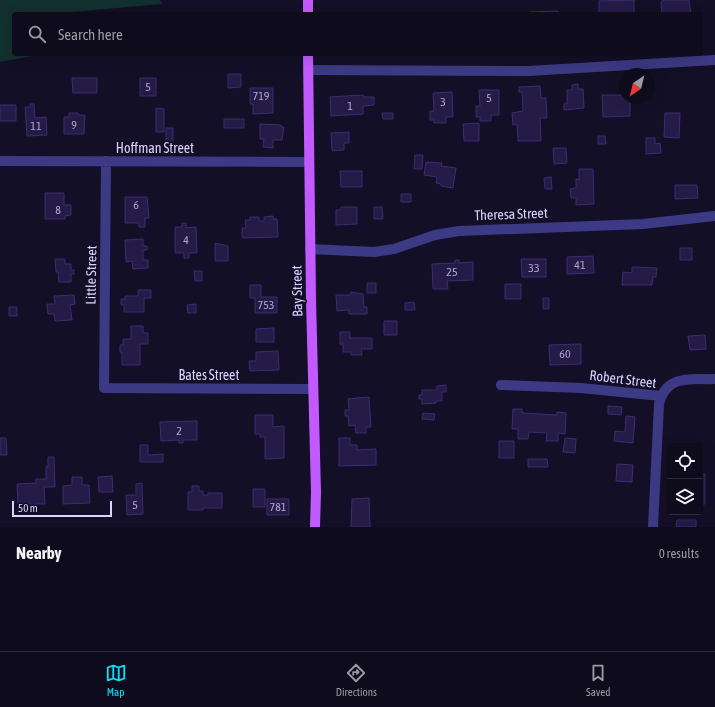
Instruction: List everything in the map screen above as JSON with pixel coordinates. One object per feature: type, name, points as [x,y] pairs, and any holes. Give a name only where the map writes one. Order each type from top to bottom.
[{"type":"main road","points":[[308,0],[308,12]]},
{"type":"main road","name":"Bay Street","points":[[308,56],[310,249],[316,492],[315,527]]},
{"type":"street","points":[[308,70],[528,71],[715,60]]},
{"type":"street","name":"Hoffman Street","points":[[0,161],[309,162]]},
{"type":"street","name":"Little Street","points":[[104,388],[106,161]]},
{"type":"street","name":"Theresa Street","points":[[310,249],[374,252],[394,249],[435,235],[459,231],[643,224],[715,216]]},
{"type":"street","points":[[661,396],[665,388],[673,382],[715,379]]},
{"type":"street","name":"Robert Street","points":[[501,385],[582,388],[661,396],[659,404],[653,527]]},
{"type":"street","name":"Bates Street","points":[[104,388],[313,389]]},
{"type":"green space","points":[[0,0],[160,0],[162,4],[72,12],[12,12],[12,56],[32,56],[0,62]]},
{"type":"building","points":[[634,0],[634,12],[599,12],[599,1]]},
{"type":"building","points":[[663,0],[689,0],[691,12],[662,12],[661,2]]},
{"type":"building","points":[[558,11],[558,12],[529,12]]},
{"type":"building","points":[[228,74],[241,74],[241,87],[228,88]]},
{"type":"building","points":[[72,78],[97,78],[97,93],[73,93]]},
{"type":"building","points":[[140,78],[156,78],[156,96],[140,96]]},
{"type":"building","points":[[578,84],[578,89],[583,89],[584,108],[564,110],[564,104],[567,104],[567,90],[572,90],[572,85]]},
{"type":"building","points":[[540,86],[541,98],[546,98],[547,118],[540,118],[541,141],[518,141],[517,124],[513,125],[512,113],[523,111],[522,92],[519,92],[519,87]]},
{"type":"building","points":[[250,88],[273,88],[273,113],[253,114],[253,104],[250,104]]},
{"type":"building","points":[[479,90],[499,90],[499,115],[491,115],[491,121],[480,121],[480,117],[476,117],[476,106],[480,106]]},
{"type":"building","points":[[452,92],[453,117],[446,117],[446,123],[434,123],[434,120],[430,120],[430,111],[434,111],[433,93]]},
{"type":"building","points":[[363,95],[364,97],[374,97],[374,105],[363,106],[363,114],[331,116],[330,97]]},
{"type":"building","points":[[602,95],[619,95],[619,104],[630,104],[630,116],[603,117]]},
{"type":"building","points":[[30,104],[34,104],[35,118],[46,117],[47,135],[27,136],[25,107],[30,107]]},
{"type":"building","points":[[0,105],[16,105],[16,121],[0,121]]},
{"type":"building","points":[[156,108],[164,109],[164,132],[156,132]]},
{"type":"building","points":[[69,113],[85,115],[84,134],[64,134],[64,117],[69,117]]},
{"type":"building","points":[[382,113],[393,113],[393,119],[383,119]]},
{"type":"building","points":[[665,113],[680,113],[679,138],[664,137]]},
{"type":"building","points":[[224,119],[244,119],[244,128],[224,128]]},
{"type":"building","points":[[479,123],[479,141],[464,141],[463,124]]},
{"type":"building","points":[[260,124],[281,125],[281,127],[284,127],[282,140],[273,140],[273,148],[263,147],[264,139],[260,139]]},
{"type":"building","points":[[166,128],[173,128],[173,142],[166,141]]},
{"type":"building","points":[[349,132],[349,143],[344,143],[344,150],[332,151],[331,133]]},
{"type":"building","points":[[598,136],[605,136],[606,144],[598,144]]},
{"type":"building","points":[[646,138],[655,138],[655,144],[660,143],[661,153],[646,154]]},
{"type":"building","points":[[553,148],[566,148],[567,163],[554,164]]},
{"type":"building","points":[[415,155],[423,155],[422,169],[414,169]]},
{"type":"building","points":[[426,162],[442,163],[441,166],[456,168],[453,188],[441,186],[441,184],[436,183],[437,177],[424,175]]},
{"type":"building","points":[[579,169],[593,169],[594,204],[576,205],[576,198],[571,198],[570,189],[576,188],[576,179],[579,180]]},
{"type":"building","points":[[340,171],[362,171],[362,187],[341,187]]},
{"type":"building","points":[[551,177],[552,189],[545,189],[544,178]]},
{"type":"building","points":[[675,185],[697,185],[698,198],[675,199]]},
{"type":"building","points":[[45,193],[64,193],[64,205],[71,205],[71,215],[65,216],[65,219],[45,219]]},
{"type":"building","points":[[401,194],[411,194],[411,202],[401,202]]},
{"type":"building","points":[[125,197],[147,197],[149,218],[145,218],[145,227],[139,227],[139,223],[125,223]]},
{"type":"building","points":[[341,207],[357,207],[357,224],[336,225],[336,210],[341,210]]},
{"type":"building","points":[[374,207],[382,207],[383,219],[374,219]]},
{"type":"building","points":[[273,216],[273,219],[277,219],[278,237],[242,238],[242,228],[246,228],[245,220],[250,220],[250,217],[259,217],[259,221],[264,221],[264,217]]},
{"type":"building","points":[[182,223],[186,223],[186,228],[196,227],[197,253],[189,253],[189,258],[184,258],[184,253],[175,253],[175,227],[182,227]]},
{"type":"building","points":[[143,239],[143,246],[147,246],[147,250],[143,250],[143,260],[148,260],[148,268],[133,269],[132,261],[126,262],[125,240]]},
{"type":"building","points":[[215,243],[228,246],[228,261],[215,261]]},
{"type":"building","points":[[680,248],[692,248],[692,260],[680,260]]},
{"type":"building","points":[[593,256],[594,273],[567,274],[567,257]]},
{"type":"building","points":[[55,259],[65,259],[65,264],[71,264],[71,270],[74,270],[74,274],[71,274],[71,282],[59,282],[58,272],[56,272]]},
{"type":"building","points":[[521,259],[546,259],[546,277],[522,277]]},
{"type":"building","points":[[455,260],[459,260],[459,263],[473,262],[473,280],[447,281],[448,289],[433,289],[432,264],[455,263]]},
{"type":"building","points":[[632,267],[657,268],[656,277],[653,277],[652,285],[622,285],[623,272],[632,273]]},
{"type":"building","points":[[194,271],[202,271],[202,281],[195,281]]},
{"type":"building","points":[[367,283],[376,283],[376,293],[367,293]]},
{"type":"building","points":[[505,284],[521,284],[521,299],[505,299]]},
{"type":"building","points":[[250,285],[261,285],[261,297],[277,297],[277,313],[255,313],[255,298],[250,298]]},
{"type":"building","points":[[138,290],[151,290],[151,298],[144,298],[144,312],[124,312],[124,305],[121,305],[121,299],[125,299],[125,296],[138,296]]},
{"type":"building","points":[[351,292],[363,294],[364,307],[367,307],[367,314],[349,314],[349,310],[337,311],[336,295],[350,295]]},
{"type":"building","points":[[74,295],[75,304],[70,305],[72,320],[55,321],[54,314],[48,314],[47,304],[55,304],[54,296]]},
{"type":"building","points":[[543,298],[549,298],[549,309],[543,309]]},
{"type":"building","points":[[414,302],[415,310],[405,310],[405,303]]},
{"type":"building","points":[[196,304],[196,313],[188,313],[187,305]]},
{"type":"building","points":[[9,307],[17,307],[17,316],[9,316]]},
{"type":"building","points":[[384,321],[397,321],[397,335],[384,335]]},
{"type":"building","points":[[131,326],[143,326],[143,333],[148,333],[148,344],[140,344],[140,365],[122,365],[122,352],[120,352],[120,345],[123,345],[123,339],[131,339]]},
{"type":"building","points":[[274,328],[274,342],[256,342],[256,329]]},
{"type":"building","points":[[340,332],[350,332],[350,338],[372,338],[372,349],[361,349],[362,355],[351,355],[351,352],[343,352],[343,344],[340,344]]},
{"type":"building","points":[[705,335],[706,349],[690,350],[688,336]]},
{"type":"building","points":[[581,344],[581,364],[550,365],[549,345]]},
{"type":"building","points":[[278,351],[279,370],[250,371],[249,361],[256,361],[256,352]]},
{"type":"building","points":[[446,385],[446,392],[442,392],[442,401],[422,404],[422,399],[419,399],[419,395],[422,395],[422,390],[437,390],[437,386]]},
{"type":"building","points":[[369,397],[371,427],[366,427],[366,433],[356,433],[355,425],[349,426],[348,416],[345,416],[345,410],[349,410],[348,399]]},
{"type":"building","points":[[608,406],[622,407],[621,415],[608,414]]},
{"type":"building","points":[[513,409],[522,409],[522,413],[557,415],[557,412],[566,413],[565,434],[558,433],[558,441],[546,441],[547,433],[529,432],[528,439],[518,439],[518,429],[512,429]]},
{"type":"building","points":[[423,413],[435,414],[434,420],[422,419]]},
{"type":"building","points":[[255,415],[273,415],[273,427],[284,426],[284,458],[265,459],[265,437],[260,437],[260,434],[255,434]]},
{"type":"building","points":[[626,416],[635,417],[633,443],[614,441],[615,431],[625,432]]},
{"type":"building","points":[[197,421],[197,440],[183,440],[183,443],[179,443],[179,440],[161,441],[160,422]]},
{"type":"building","points":[[0,438],[6,438],[7,455],[0,455]]},
{"type":"building","points":[[339,438],[350,438],[350,445],[357,445],[357,450],[376,449],[376,465],[339,466]]},
{"type":"building","points":[[565,438],[576,439],[575,453],[563,452]]},
{"type":"building","points":[[499,441],[514,441],[514,458],[499,458]]},
{"type":"building","points":[[140,445],[148,445],[148,455],[163,454],[163,462],[140,462]]},
{"type":"building","points":[[48,457],[54,457],[55,487],[44,487],[45,504],[35,504],[35,506],[31,506],[31,503],[18,504],[17,484],[36,483],[36,479],[46,479]]},
{"type":"building","points":[[528,459],[547,459],[548,467],[528,467]]},
{"type":"building","points":[[617,464],[633,465],[632,482],[616,481]]},
{"type":"building","points":[[703,474],[705,474],[705,504],[703,504]]},
{"type":"building","points":[[112,476],[113,492],[99,492],[98,477]]},
{"type":"building","points":[[72,477],[82,477],[82,485],[89,485],[90,503],[63,504],[63,486],[72,485]]},
{"type":"building","points":[[142,483],[143,514],[127,515],[126,495],[136,495],[136,484]]},
{"type":"building","points":[[192,486],[199,486],[199,491],[203,491],[203,495],[208,495],[208,493],[222,493],[222,508],[188,510],[188,492],[192,492]]},
{"type":"building","points":[[253,489],[265,489],[265,507],[253,507]]},
{"type":"building","points":[[369,498],[370,527],[351,527],[352,499]]},
{"type":"building","points":[[267,499],[289,499],[289,515],[267,515]]},
{"type":"building","points":[[677,520],[696,520],[696,527],[676,527]]}]
